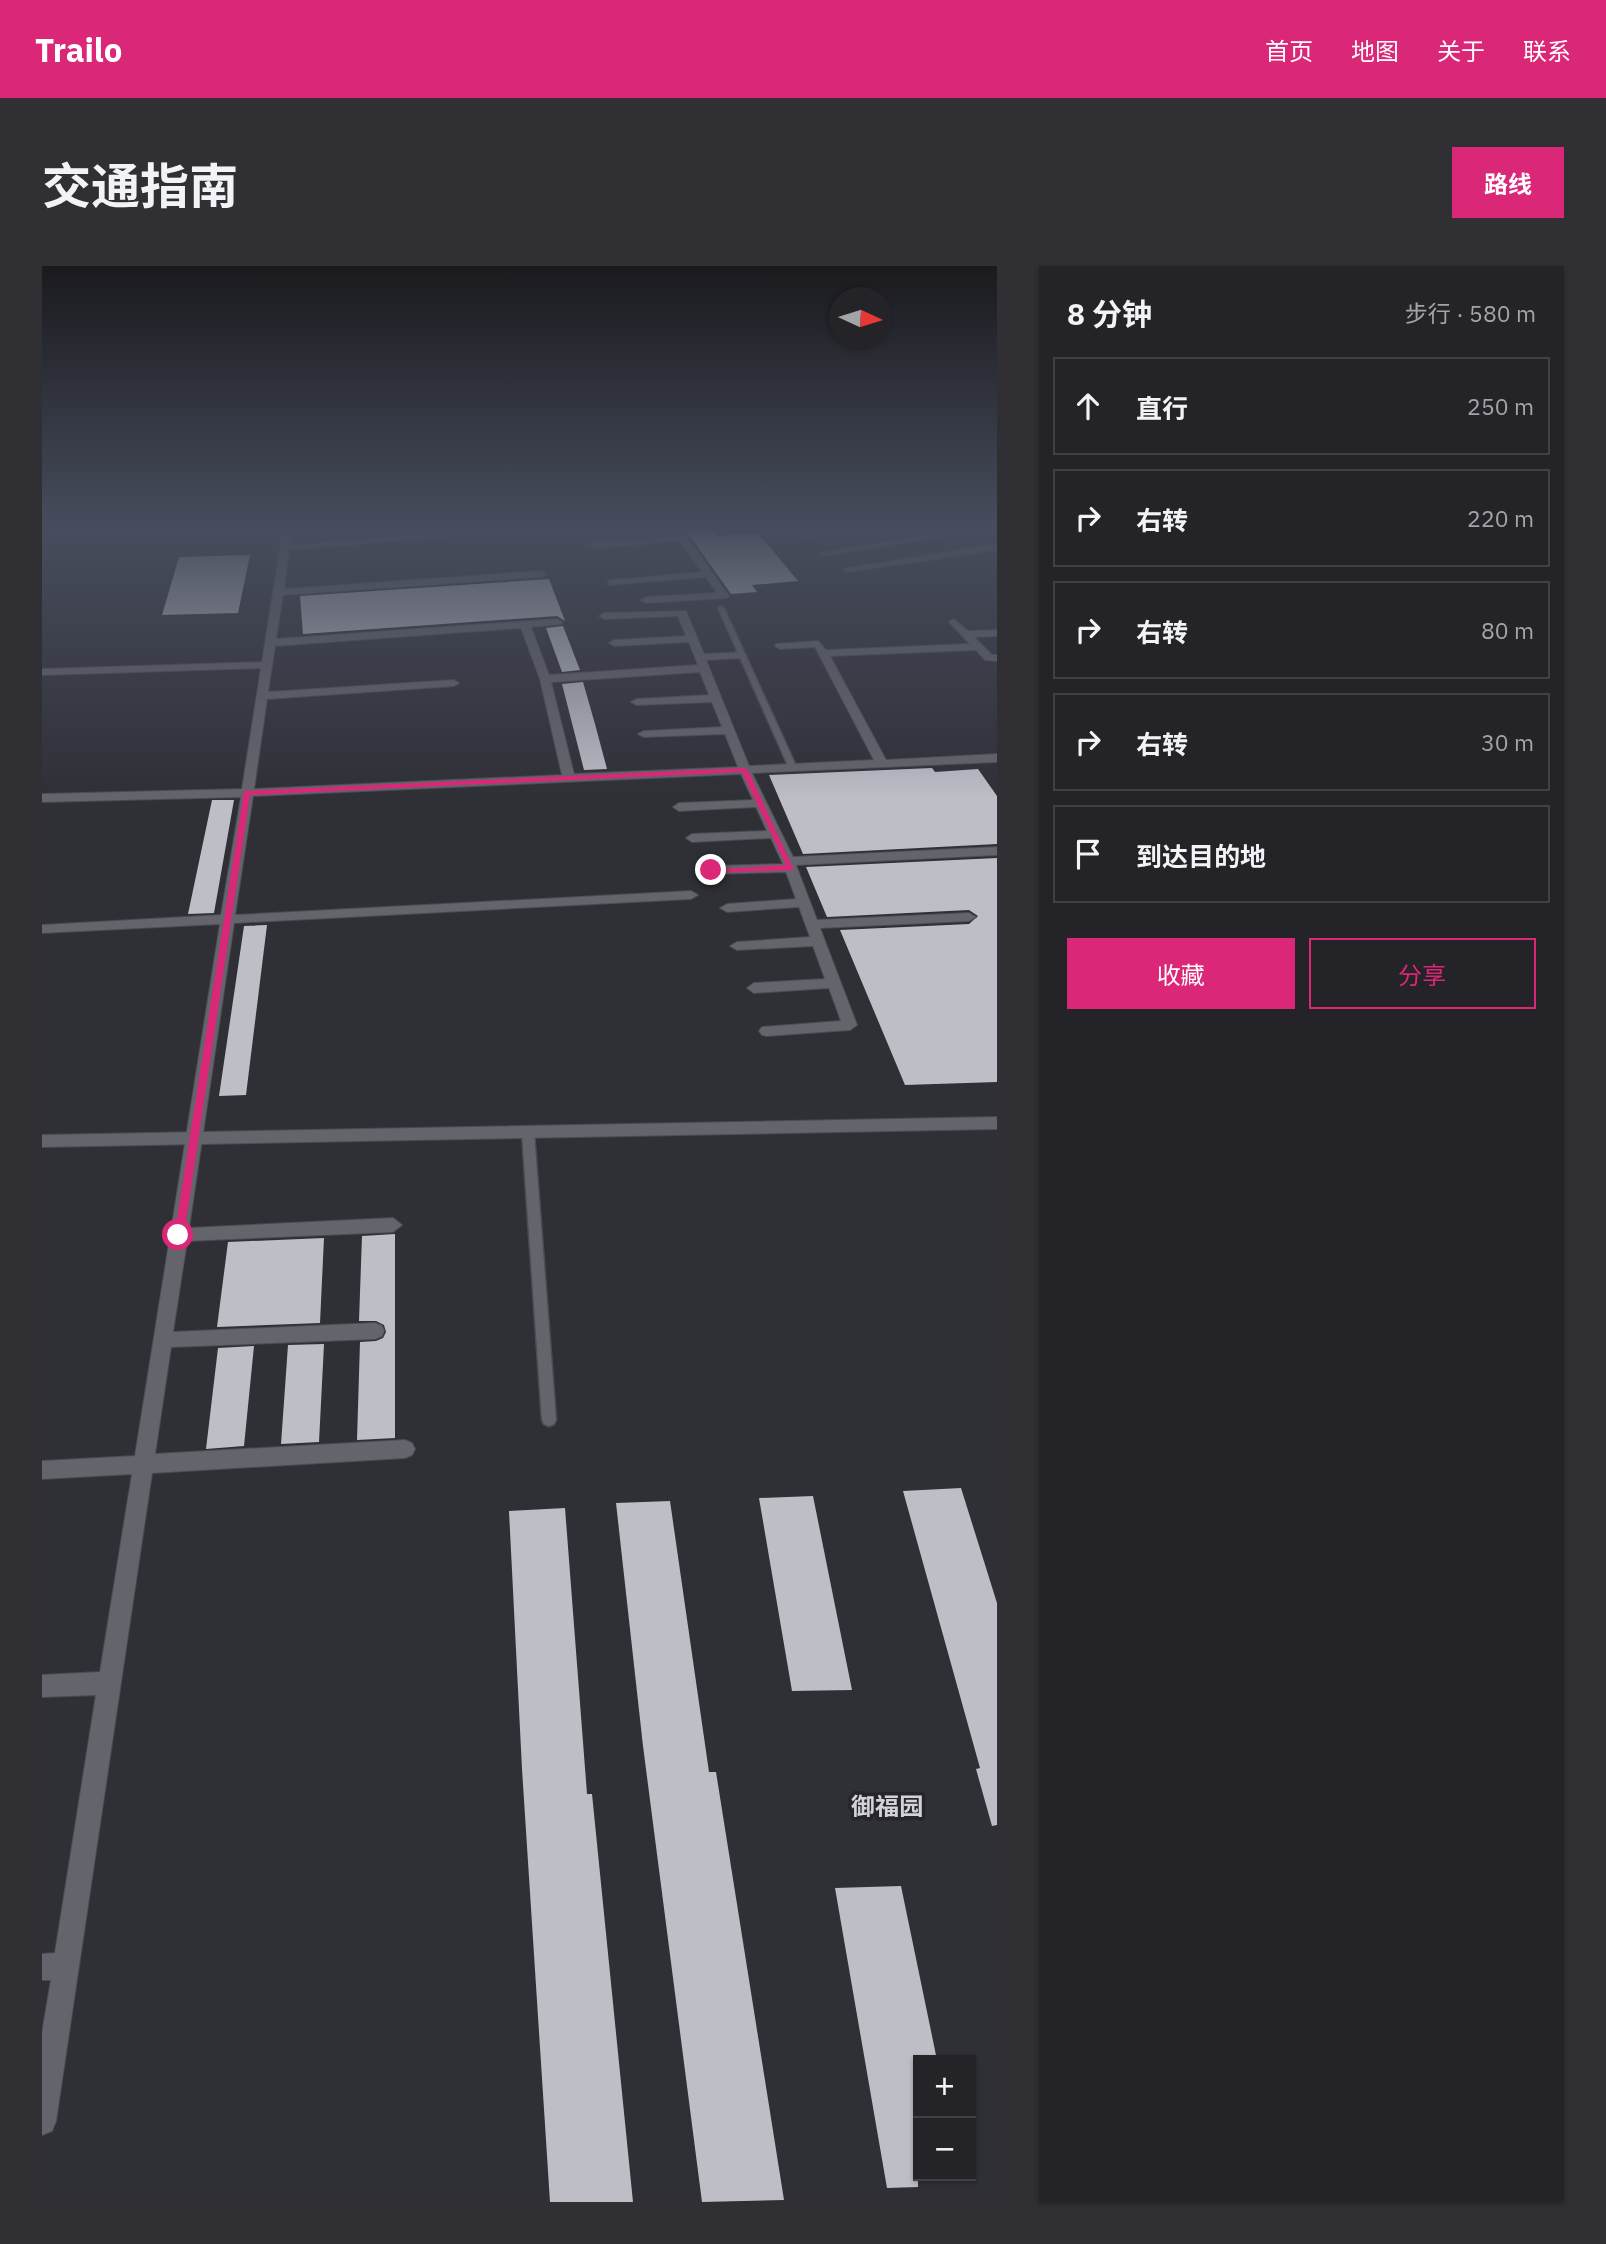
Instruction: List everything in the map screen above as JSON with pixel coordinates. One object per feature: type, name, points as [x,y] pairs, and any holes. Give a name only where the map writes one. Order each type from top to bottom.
[{"type":"street","points":[[42,2120],[54,1966],[109,1683],[273,619]]},
{"type":"street","points":[[685,619],[744,770],[790,864],[850,1025],[767,1031]]},
{"type":"street","points":[[269,643],[557,622]]},
{"type":"street","points":[[954,622],[989,658],[997,658]]},
{"type":"street","points":[[525,625],[545,679],[569,778]]},
{"type":"street","points":[[965,634],[997,633]]},
{"type":"street","points":[[614,643],[694,639]]},
{"type":"street","points":[[780,646],[818,644],[882,764]]},
{"type":"street","points":[[822,653],[978,647]]},
{"type":"street","points":[[545,679],[704,663],[742,654]]},
{"type":"street","points":[[42,672],[266,665]]},
{"type":"street","points":[[261,696],[454,683]]},
{"type":"street","points":[[637,702],[718,698]]},
{"type":"street","points":[[644,734],[730,730]]},
{"type":"street","points":[[42,798],[246,793],[997,758]]},
{"type":"street","points":[[679,807],[760,803]]},
{"type":"street","points":[[692,838],[776,834]]},
{"type":"street","points":[[711,870],[997,851]]},
{"type":"street","points":[[42,929],[225,922],[691,895]]},
{"type":"street","points":[[727,908],[803,903]]},
{"type":"street","points":[[811,924],[969,917]]},
{"type":"street","points":[[737,946],[818,942]]},
{"type":"street","points":[[754,988],[834,983]]},
{"type":"street","points":[[42,1141],[997,1123]]},
{"type":"street","points":[[178,1235],[393,1225]]},
{"type":"street","points":[[162,1340],[375,1331]]},
{"type":"street","points":[[42,1471],[405,1449]]},
{"type":"street","points":[[42,1686],[109,1683]]},
{"type":"lane","points":[[727,619],[793,768]]},
{"type":"lane","points":[[527,1133],[549,1420]]},
{"type":"building","points":[[302,619],[510,619],[303,634]]},
{"type":"building","points":[[563,626],[580,670],[562,672],[546,628]]},
{"type":"building","points":[[583,682],[607,769],[584,770],[562,684]]},
{"type":"building","points":[[932,768],[935,772],[978,769],[997,796],[997,844],[803,854],[769,775]]},
{"type":"building","points":[[212,800],[234,800],[214,913],[188,914]]},
{"type":"building","points":[[997,858],[997,1082],[905,1085],[840,930],[969,924],[978,916],[969,910],[827,917],[806,867]]},
{"type":"building","points":[[267,925],[246,1095],[219,1096],[244,926]]},
{"type":"building","points":[[395,1234],[395,1438],[357,1440],[360,1342],[376,1341],[383,1338],[386,1332],[384,1325],[376,1321],[359,1321],[362,1236]]},
{"type":"building","points":[[324,1238],[320,1323],[217,1327],[228,1242]]},
{"type":"building","points":[[324,1344],[319,1442],[281,1444],[288,1345]]},
{"type":"building","points":[[254,1346],[244,1446],[206,1449],[218,1348]]},
{"type":"building","points":[[961,1488],[997,1603],[997,1825],[992,1826],[976,1769],[980,1768],[903,1491]]},
{"type":"building","points":[[813,1496],[852,1690],[792,1691],[759,1498]]},
{"type":"building","points":[[670,1501],[709,1772],[716,1772],[784,2200],[702,2202],[643,1746],[616,1503]]},
{"type":"building","points":[[565,1508],[587,1794],[592,1794],[633,2202],[550,2202],[522,1769],[509,1511]]},
{"type":"building","points":[[901,1886],[936,2055],[913,2055],[913,2181],[918,2181],[918,2187],[887,2188],[835,1888]]},
{"type":"district","name":"御福园","points":[[887,1807]]},
{"type":"route","points":[[178,1235],[246,793],[744,770],[791,868],[711,870]]}]
